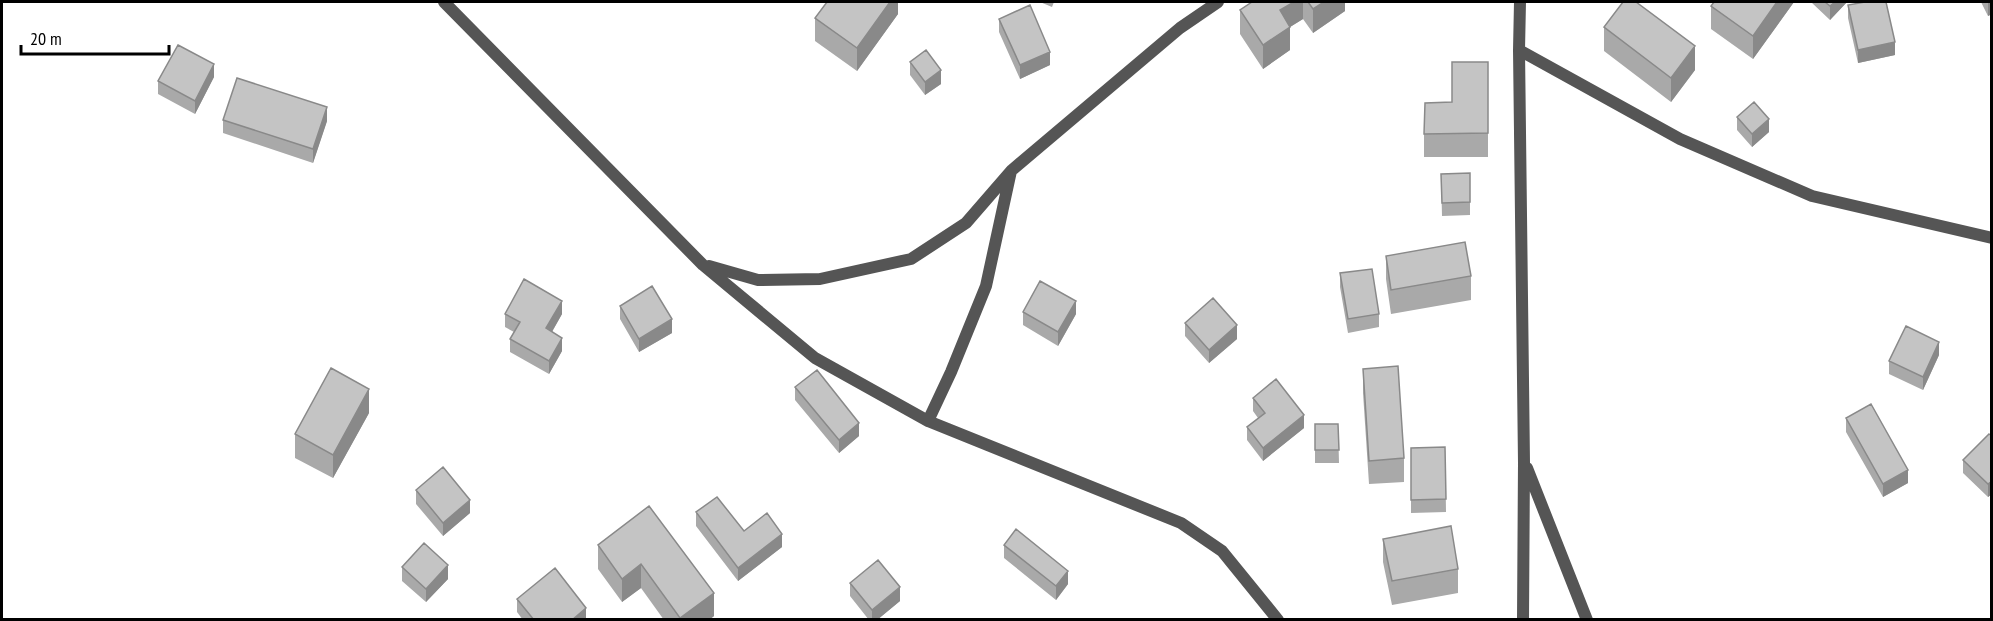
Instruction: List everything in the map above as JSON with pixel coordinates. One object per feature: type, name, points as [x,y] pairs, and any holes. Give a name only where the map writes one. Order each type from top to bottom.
[{"type":"street","points":[[444,2],[704,265],[815,358],[928,421],[1181,524],[1222,551],[1278,620]]},
{"type":"street","points":[[704,265],[758,280],[820,279],[912,259],[966,223],[1012,170],[1180,28],[1218,2]]},
{"type":"street","points":[[1520,2],[1523,620]]},
{"type":"street","points":[[1519,50],[1680,139],[1812,196],[1992,238]]},
{"type":"street","points":[[928,421],[986,286],[1012,170]]},
{"type":"street","points":[[1524,462],[1587,620]]},
{"type":"building","points":[[827,2],[890,2],[857,48],[815,18]]},
{"type":"building","points":[[1252,2],[1294,2],[1280,10],[1290,27],[1263,45],[1240,10]]},
{"type":"building","points":[[1308,2],[1324,2],[1313,9]]},
{"type":"building","points":[[1623,2],[1636,2],[1695,46],[1671,78],[1604,27]]},
{"type":"building","points":[[1714,2],[1777,2],[1753,36],[1711,6]]},
{"type":"building","points":[[1886,2],[1895,42],[1858,50],[1848,5]]},
{"type":"building","points":[[1030,5],[1050,52],[1020,65],[999,19]]},
{"type":"building","points":[[178,45],[214,64],[195,101],[158,81]]},
{"type":"building","points":[[926,50],[941,70],[925,82],[910,62]]},
{"type":"building","points":[[1452,62],[1488,62],[1488,133],[1424,134],[1425,103],[1452,102]]},
{"type":"building","points":[[237,78],[327,107],[313,149],[223,120]]},
{"type":"building","points":[[1754,102],[1769,119],[1752,134],[1737,117]]},
{"type":"building","points":[[1470,173],[1470,202],[1442,203],[1441,174]]},
{"type":"building","points":[[1465,242],[1471,276],[1391,290],[1386,256]]},
{"type":"building","points":[[1372,269],[1379,314],[1348,319],[1340,273]]},
{"type":"building","points":[[524,279],[562,301],[546,328],[562,338],[549,361],[510,339],[520,322],[505,314]]},
{"type":"building","points":[[1040,281],[1076,301],[1058,332],[1023,312]]},
{"type":"building","points":[[652,286],[672,319],[639,339],[620,306]]},
{"type":"building","points":[[1213,298],[1237,325],[1209,350],[1185,323]]},
{"type":"building","points":[[1906,326],[1939,342],[1923,377],[1889,361]]},
{"type":"building","points":[[1398,366],[1404,458],[1369,461],[1363,369]]},
{"type":"building","points":[[331,368],[369,389],[333,455],[295,434]]},
{"type":"building","points":[[817,370],[859,423],[839,440],[795,387]]},
{"type":"building","points":[[1276,379],[1304,415],[1263,448],[1247,427],[1265,413],[1253,398]]},
{"type":"building","points":[[1871,404],[1908,470],[1883,484],[1846,418]]},
{"type":"building","points":[[1315,424],[1338,424],[1339,450],[1315,450]]},
{"type":"building","points":[[1989,434],[1992,436],[1992,481],[1988,484],[1963,460]]},
{"type":"building","points":[[1445,447],[1446,499],[1411,500],[1411,448]]},
{"type":"building","points":[[443,467],[470,500],[443,523],[416,490]]},
{"type":"building","points":[[717,497],[744,531],[767,513],[782,534],[738,568],[696,512]]},
{"type":"building","points":[[649,506],[714,593],[680,618],[641,564],[622,579],[598,545]]},
{"type":"building","points":[[1451,526],[1458,569],[1392,581],[1383,539]]},
{"type":"building","points":[[1016,529],[1068,571],[1056,586],[1004,545]]},
{"type":"building","points":[[424,543],[448,565],[426,589],[402,567]]},
{"type":"building","points":[[878,560],[900,587],[872,610],[850,583]]},
{"type":"building","points":[[555,568],[586,608],[572,620],[534,620],[517,599]]}]
